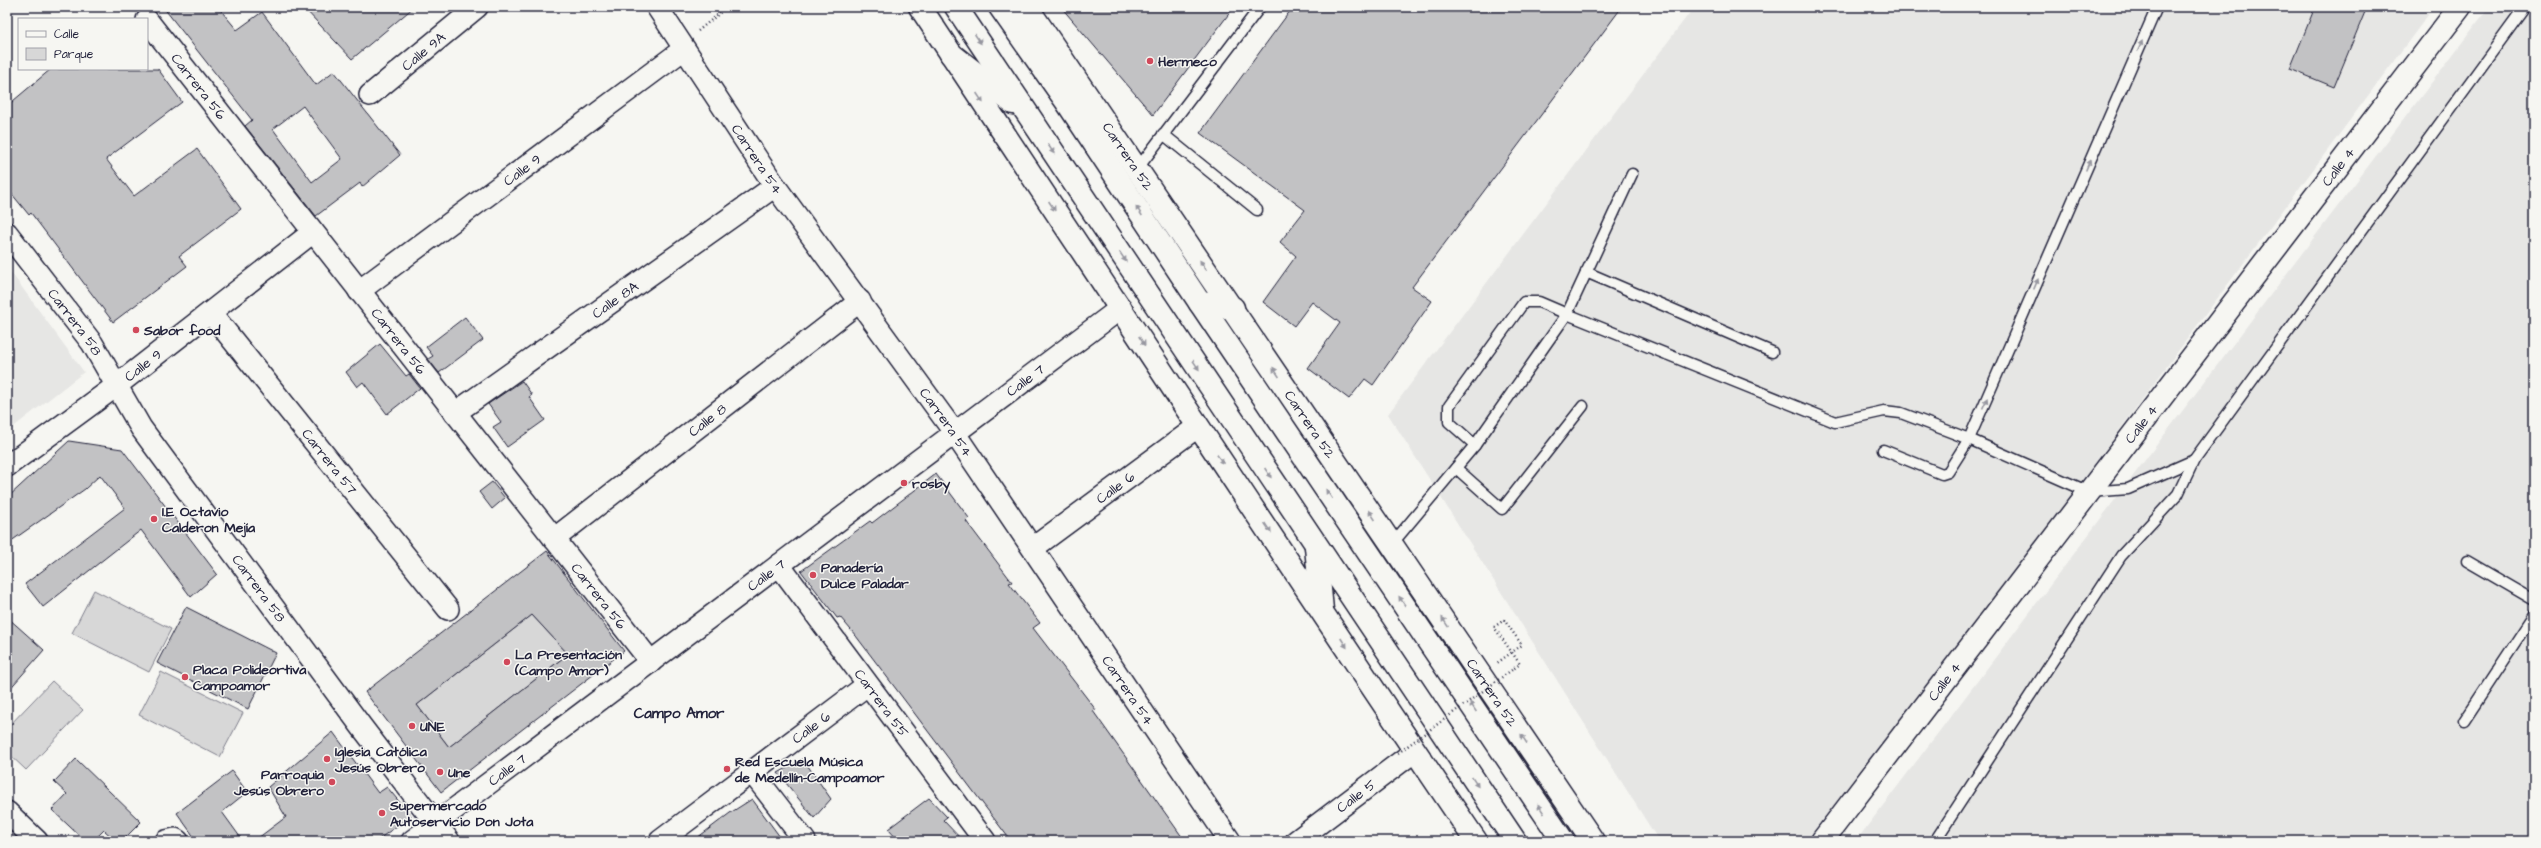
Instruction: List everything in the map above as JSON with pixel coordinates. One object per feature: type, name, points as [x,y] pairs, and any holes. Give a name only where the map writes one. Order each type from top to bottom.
[{"type":"street","name":"Carrera 56","points":[[137,7],[145,18]]},
{"type":"street","name":"Calle 9A","points":[[370,95],[477,7]]},
{"type":"street","name":"Carrera 54","points":[[657,7],[775,186],[860,301],[954,434],[1230,841]]},
{"type":"street","points":[[920,7],[1121,308],[1197,427],[1246,495],[1322,610],[1407,752],[1476,841]]},
{"type":"street","points":[[956,7],[1515,841]]},
{"type":"street","name":"Carrera 52","points":[[1000,7],[1066,101],[1200,303],[1563,841]]},
{"type":"street","points":[[1021,7],[1066,101]]},
{"type":"street","name":"Carrera 52","points":[[1027,7],[1138,168],[1593,841]]},
{"type":"street","name":"Calle 4","points":[[1822,841],[2460,7]]},
{"type":"street","name":"Carrera 56","points":[[148,23],[651,662]]},
{"type":"street","name":"Calle 9","points":[[359,291],[683,47]]},
{"type":"street","points":[[951,54],[1029,116]]},
{"type":"street","name":"Calle 8A","points":[[455,413],[775,186]]},
{"type":"street","name":"Calle 9","points":[[7,466],[116,386],[313,232]]},
{"type":"street","name":"Carrera 58","points":[[7,233],[92,343],[141,428],[361,726],[449,841]]},
{"type":"street","name":"Calle 8","points":[[554,539],[860,301]]},
{"type":"street","points":[[1200,303],[1233,308]]},
{"type":"street","name":"Calle 7","points":[[412,841],[1121,308]]},
{"type":"street","name":"Carrera 57","points":[[211,313],[448,609]]},
{"type":"street","name":"Calle 6","points":[[1032,548],[1197,427]]},
{"type":"street","points":[[1315,544],[1322,610]]},
{"type":"street","name":"Carrera 55","points":[[779,565],[867,685],[985,841]]},
{"type":"street","name":"Calle 6","points":[[660,841],[867,685]]},
{"type":"street","name":"Calle 5","points":[[1296,841],[1407,752]]},
{"type":"street","points":[[751,771],[805,841]]},
{"type":"street","points":[[7,812],[37,841]]},
{"type":"lane","points":[[1138,168],[1260,7]]},
{"type":"lane","points":[[1883,450],[1942,474],[1948,472],[1969,439],[2157,7]]},
{"type":"lane","points":[[1935,841],[2121,556],[2178,494],[2194,460],[2525,7]]},
{"type":"lane","points":[[1163,134],[1257,210]]},
{"type":"lane","points":[[1392,544],[1475,445],[1567,314],[1632,174]]},
{"type":"lane","points":[[1586,272],[1772,352]]},
{"type":"lane","points":[[1475,445],[1449,422],[1449,406],[1524,302],[1539,302],[1835,422],[1884,411],[1901,413],[1969,439],[2089,492],[2128,489],[2194,460]]},
{"type":"lane","points":[[1456,468],[1502,508],[1584,406]]},
{"type":"lane","points":[[2467,561],[2534,600]]},
{"type":"lane","points":[[2464,721],[2534,615]]},
{"type":"path","points":[[683,47],[727,7]]},
{"type":"path","points":[[1407,752],[1520,664],[1494,627],[1504,620],[1522,645],[1495,664]]},
{"type":"shaded area","points":[[1694,7],[2434,7],[1814,841],[1659,841],[1388,414]]},
{"type":"shaded area","points":[[2489,7],[2534,7],[2534,841],[1856,841]]},
{"type":"shaded area","points":[[7,267],[84,372],[7,432]]},
{"type":"green space","points":[[94,590],[171,629],[149,672],[72,633]]},
{"type":"green space","points":[[532,615],[568,654],[449,747],[417,705]]},
{"type":"green space","points":[[161,672],[243,713],[220,757],[139,715]]},
{"type":"green space","points":[[52,681],[83,710],[26,770],[7,752],[7,728]]},
{"type":"building","points":[[163,7],[218,7],[237,30],[262,12],[316,85],[334,71],[400,155],[362,187],[360,183],[316,216],[245,126],[252,120]],"holes":[[[303,106],[342,159],[312,182],[273,129]]]},
{"type":"building","points":[[303,7],[414,7],[352,59]]},
{"type":"building","name":"Hermeco","points":[[1061,7],[1234,7],[1153,115]]},
{"type":"building","points":[[1293,7],[1622,7],[1412,287],[1432,301],[1373,385],[1365,379],[1349,399],[1308,368],[1340,323],[1312,302],[1294,326],[1263,302],[1296,256],[1280,242],[1305,210],[1200,133]]},
{"type":"building","points":[[2315,7],[2367,7],[2334,87],[2290,69]]},
{"type":"building","points":[[158,69],[182,102],[106,159],[134,196],[197,149],[241,209],[179,256],[187,266],[113,322],[31,213],[29,215],[7,188],[7,106],[50,70]]},
{"type":"building","points":[[465,317],[483,340],[439,373],[428,359],[433,356],[426,347]]},
{"type":"building","points":[[380,344],[406,376],[409,374],[420,388],[387,414],[363,382],[357,387],[346,372]]},
{"type":"building","points":[[522,381],[532,395],[529,397],[545,420],[507,447],[493,427],[501,422],[488,404]]},
{"type":"building","name":"I.E Octavio Calderon Mejía","points":[[69,441],[122,449],[217,574],[191,597],[141,530],[43,607],[25,584],[125,508],[100,475],[85,489],[7,544],[7,498]]},
{"type":"building","points":[[936,474],[969,518],[966,521],[1012,582],[1009,583],[1040,623],[1033,628],[1096,710],[1093,711],[1185,841],[1011,841],[856,636],[840,617],[837,618],[801,571],[870,521],[872,523]]},
{"type":"building","points":[[492,482],[505,498],[492,509],[479,492]]},
{"type":"building","name":"La Presentación (Campo Amor)","points":[[547,551],[624,651],[441,792],[365,692]],"holes":[[[532,615],[568,654],[449,747],[417,705]]]},
{"type":"building","points":[[186,607],[276,653],[248,709],[157,663]]},
{"type":"building","points":[[7,617],[44,650],[7,692]]},
{"type":"building","name":"Iglesia Católica Jesús Obrero","points":[[333,732],[378,793],[387,787],[411,816],[376,841],[254,841],[286,817],[268,787]]},
{"type":"building","points":[[76,759],[141,822],[122,841],[116,841],[104,830],[93,841],[85,841],[52,810],[67,794],[54,782]]},
{"type":"building","points":[[803,759],[831,799],[814,818],[778,773]]},
{"type":"building","points":[[232,771],[247,792],[222,812],[243,841],[197,841],[177,813]]},
{"type":"building","points":[[929,798],[947,817],[943,820],[963,841],[899,841],[888,829]]},
{"type":"building","points":[[752,799],[783,841],[693,841],[730,813]]},
{"type":"place","name":"Hermeco","points":[[1150,61]]},
{"type":"place","name":"Sabor food","points":[[136,330]]},
{"type":"place","name":"rosby","points":[[904,483]]},
{"type":"place","name":"I.E Octavio Calderon Mejía","points":[[154,519]]},
{"type":"place","name":"Panadería Dulce Paladar","points":[[813,575]]},
{"type":"place","name":"La Presentación (Campo Amor)","points":[[507,662]]},
{"type":"place","name":"Placa Polideortiva Campoamor","points":[[185,677]]},
{"type":"place","name":"UNE","points":[[412,726]]},
{"type":"place","name":"Iglesia Católica Jesús Obrero","points":[[327,759]]},
{"type":"place","name":"Red Escuela Música de Medellín-Campoamor","points":[[727,769]]},
{"type":"place","name":"Une","points":[[440,772]]},
{"type":"place","name":"Parroquia Jesús Obrero","points":[[332,782]]},
{"type":"place","name":"Supermercado Autoservicio Don Jota","points":[[382,813]]},
{"type":"district","name":"Campo Amor","points":[[679,713]]}]
